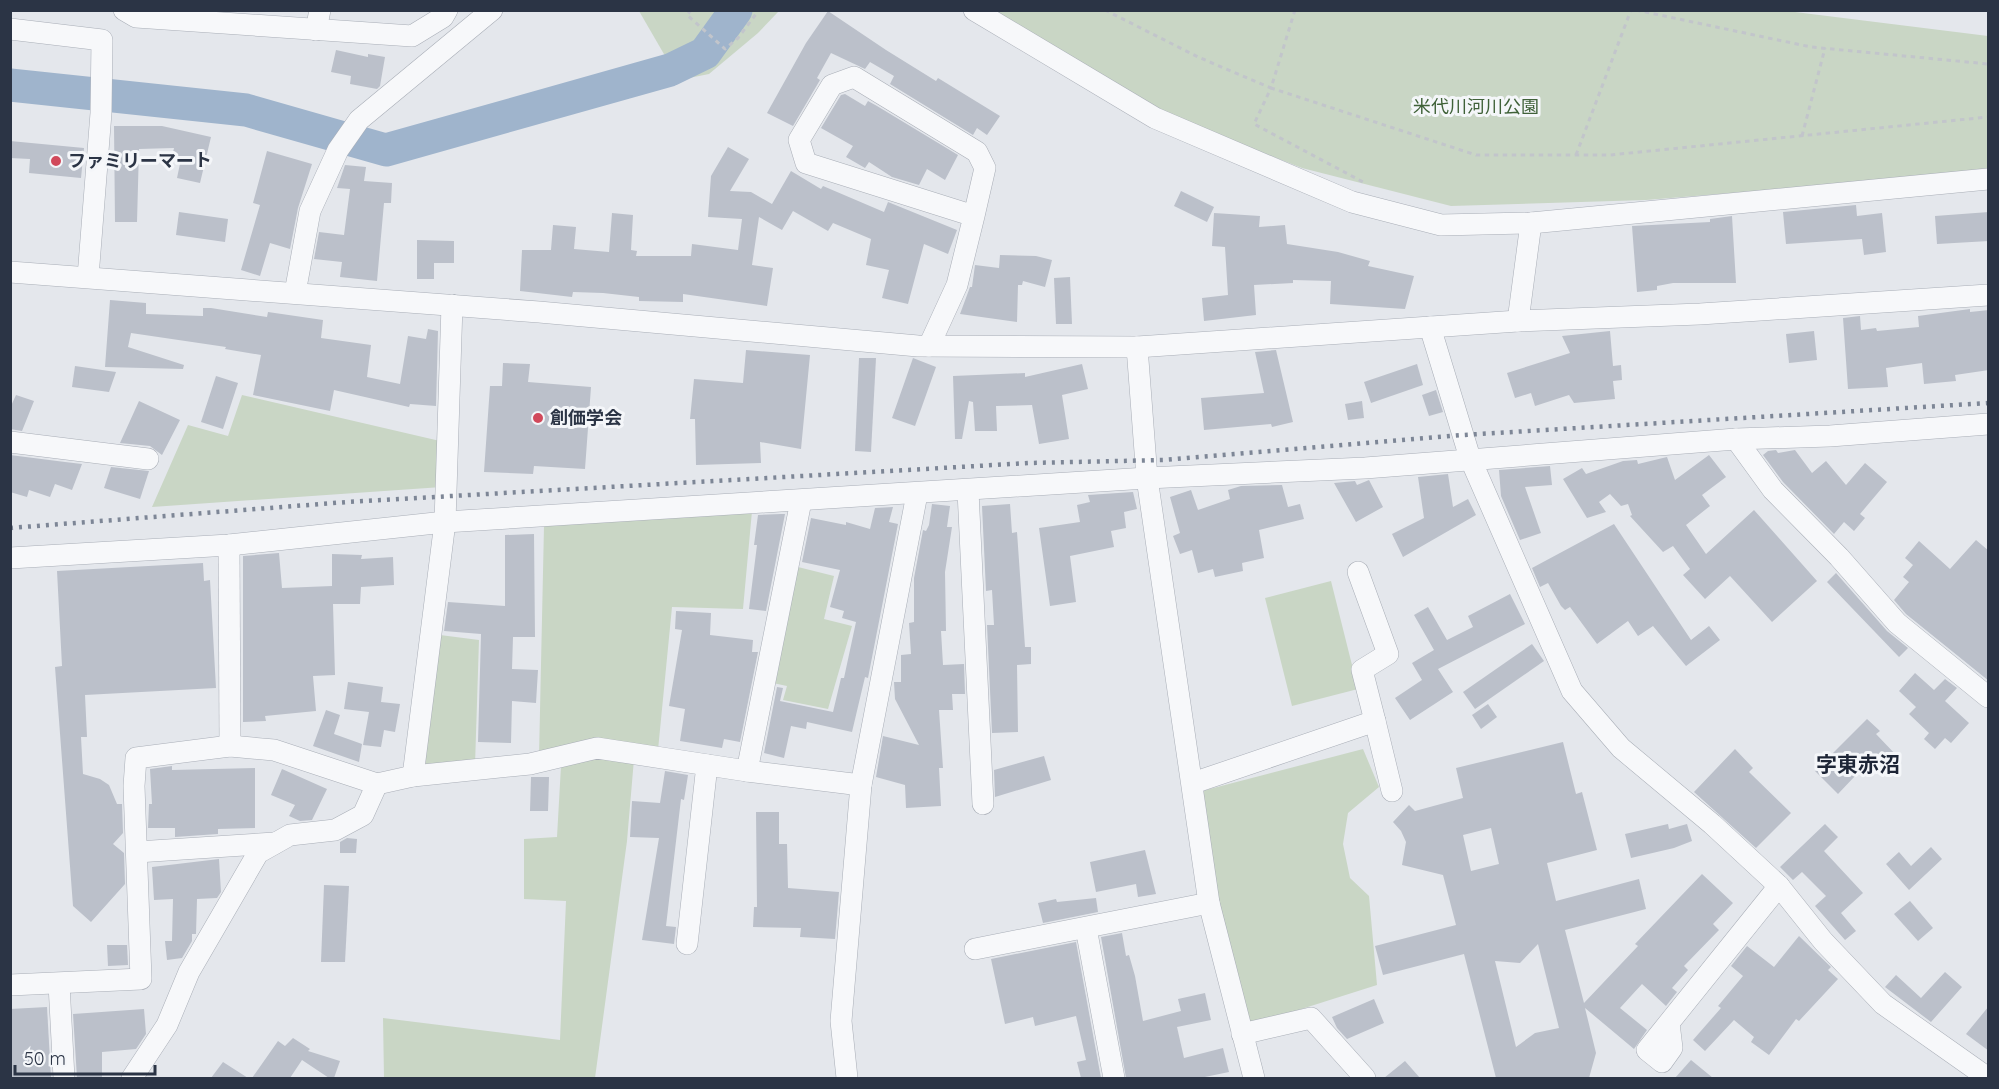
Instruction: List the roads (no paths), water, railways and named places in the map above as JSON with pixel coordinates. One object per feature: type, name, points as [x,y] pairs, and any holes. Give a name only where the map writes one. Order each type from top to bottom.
[{"type":"street","points":[[295,293],[310,211],[338,150],[358,120],[492,10]]},
{"type":"street","points":[[974,10],[1155,118],[1352,202],[1441,225],[1531,223],[1989,179]]},
{"type":"street","points":[[134,13],[318,20],[412,36],[441,13]]},
{"type":"street","points":[[10,29],[102,40],[101,113],[88,277]]},
{"type":"street","points":[[929,346],[957,285],[974,216],[985,168],[977,152],[854,77],[832,85],[799,140],[806,163],[974,216]]},
{"type":"street","points":[[1518,321],[1531,223]]},
{"type":"street","points":[[10,272],[452,305],[929,346],[1137,347],[1518,321],[1700,314],[1989,295]]},
{"type":"street","points":[[412,776],[445,522],[452,305]]},
{"type":"street","points":[[1430,327],[1470,458],[1572,691],[1621,748],[1712,824],[1779,886],[1823,941],[1883,1004],[1989,1078]]},
{"type":"street","points":[[1137,347],[1147,478],[1209,903],[1254,1078]]},
{"type":"street","points":[[10,558],[229,545],[445,522],[1147,478],[1365,468],[1736,439],[1830,436],[1989,424]]},
{"type":"street","points":[[1736,439],[1773,490],[1839,557],[1897,623],[1989,697]]},
{"type":"street","points":[[10,442],[148,459]]},
{"type":"street","points":[[968,491],[983,804]]},
{"type":"street","points":[[847,1078],[841,1021],[861,785],[917,494]]},
{"type":"street","points":[[747,771],[801,501]]},
{"type":"street","points":[[229,545],[230,746]]},
{"type":"street","points":[[1358,572],[1388,654],[1362,670],[1392,791]]},
{"type":"street","points":[[1193,783],[1375,721]]},
{"type":"street","points":[[10,986],[141,979],[134,786],[136,758],[230,746],[274,750],[377,784],[412,776],[531,764],[597,748],[747,771],[861,785]]},
{"type":"street","points":[[687,944],[707,765]]},
{"type":"street","points":[[132,1078],[167,1025],[189,972],[258,853],[290,835],[335,830],[363,815],[377,784]]},
{"type":"street","points":[[138,852],[275,843]]},
{"type":"street","points":[[1669,1023],[1779,886]]},
{"type":"street","points":[[975,949],[1209,903]]},
{"type":"street","points":[[1086,928],[1114,1078]]},
{"type":"street","points":[[59,984],[64,1078]]},
{"type":"street","points":[[1242,1034],[1311,1018],[1365,1078]]},
{"type":"water","points":[[725,11],[744,11],[716,53],[704,62],[682,71],[676,58],[708,41]]},
{"type":"waterway","points":[[10,85],[246,110],[386,150],[670,70],[705,53],[736,10]]},
{"type":"railway","points":[[10,528],[347,502],[1029,463],[1163,460],[1463,435],[1988,403]]},
{"type":"place","name":"ファミリーマート","points":[[56,161]]},
{"type":"place","name":"創価学会","points":[[538,418]]},
{"type":"district","name":"字東赤沼","points":[[1858,765]]},
{"type":"park label","name":"米代川河川公園","points":[[1476,107]]}]
